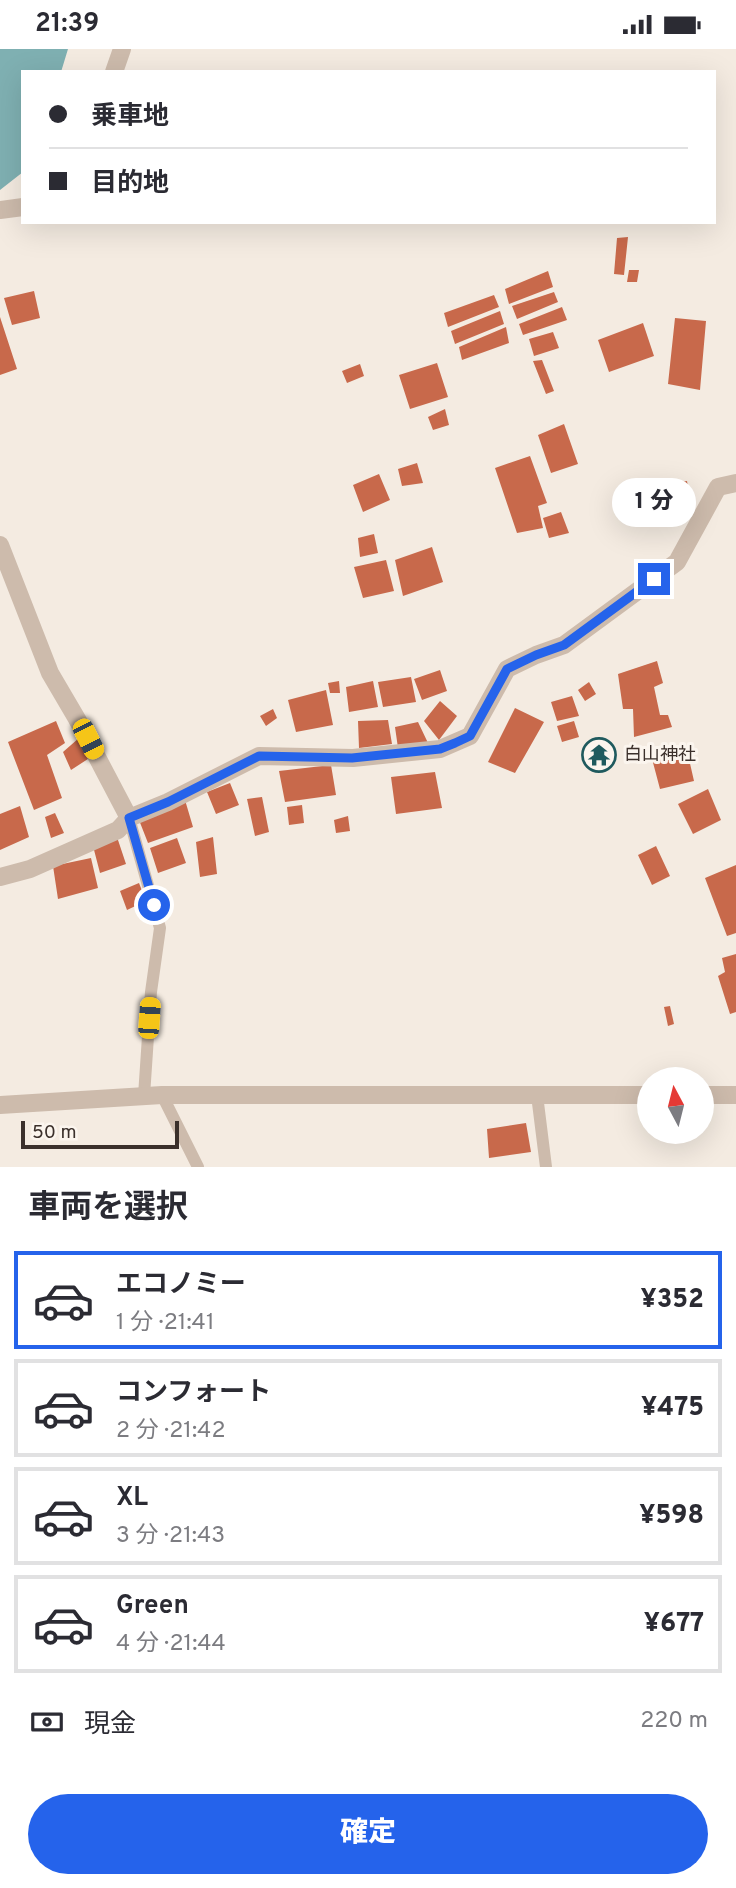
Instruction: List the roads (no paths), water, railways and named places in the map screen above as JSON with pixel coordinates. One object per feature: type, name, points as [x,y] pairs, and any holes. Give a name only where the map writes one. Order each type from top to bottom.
[{"type":"street","points":[[115,70],[122,49]]},
{"type":"street","points":[[0,210],[21,207]]},
{"type":"street","points":[[0,877],[30,869],[118,830],[129,818],[168,802],[259,756],[352,758],[440,749],[470,736],[507,669],[564,645],[677,562],[719,487],[736,483]]},
{"type":"street","points":[[0,545],[50,673],[129,818]]},
{"type":"street","points":[[0,1105],[153,1095],[637,1095]]},
{"type":"street","points":[[714,1095],[736,1095]]},
{"type":"lane","points":[[129,818],[160,928],[151,992],[153,1095],[198,1167]]},
{"type":"lane","points":[[537,1095],[546,1167]]},
{"type":"water","points":[[0,49],[68,49],[62,70],[21,70],[21,174],[0,190]]},
{"type":"place","name":"白山神社","points":[[599,755]]}]
